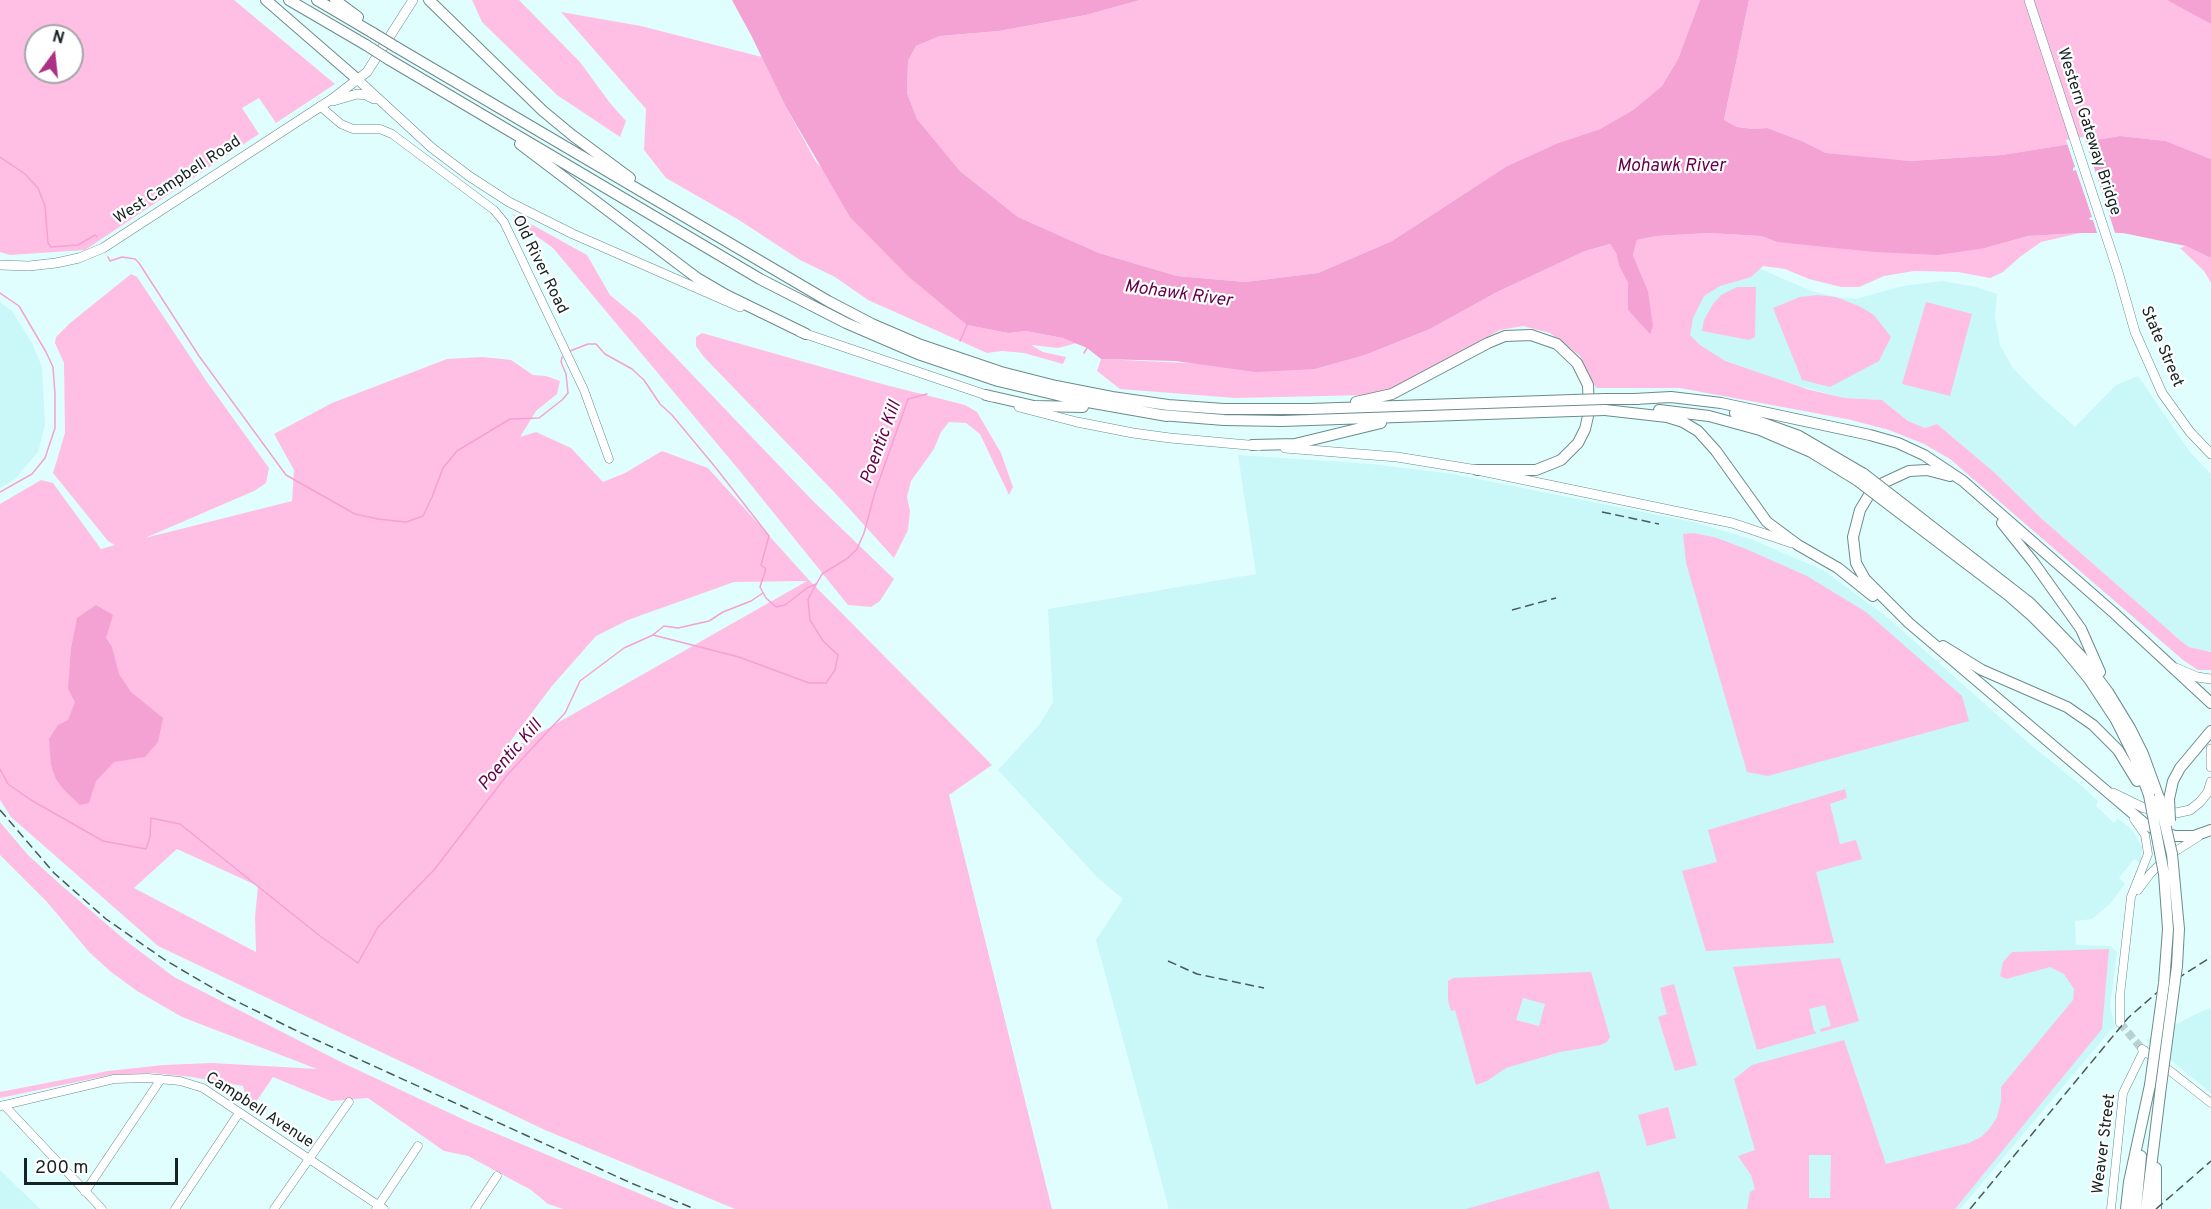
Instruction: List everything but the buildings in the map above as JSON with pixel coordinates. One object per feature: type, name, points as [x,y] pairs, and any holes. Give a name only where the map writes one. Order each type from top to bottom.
[{"type":"highway","points":[[266,0],[357,79]]},
{"type":"highway","points":[[289,0],[760,279],[853,326],[926,357],[998,381],[1082,401],[1167,416]]},
{"type":"highway","points":[[317,0],[374,31]]},
{"type":"highway","points":[[335,0],[399,48],[850,313],[921,345],[974,364],[1056,386],[1140,402],[1196,408],[1282,410],[1605,405],[1671,411],[1742,424],[1795,444],[1861,478]]},
{"type":"highway","points":[[429,0],[528,98],[558,123],[704,229]]},
{"type":"highway","points":[[446,93],[523,146],[698,278],[726,295],[806,334]]},
{"type":"highway","points":[[1282,410],[1383,397],[1505,336],[1531,335],[1557,344],[1577,363],[1588,385],[1589,412],[1585,429],[1578,443],[1561,460],[1545,468],[1527,471],[1477,470]]},
{"type":"highway","points":[[986,395],[1034,406],[1088,407],[1224,420],[1282,421],[1465,415]]},
{"type":"highway","points":[[1605,405],[1634,399],[1671,397],[1705,400],[1885,438],[1911,449],[1956,475],[2114,613],[2211,703]]},
{"type":"highway","points":[[1634,399],[1673,401],[1710,407],[1763,421],[1815,444],[2026,605],[2093,670],[2108,692],[2140,747],[2172,854],[2177,891],[2178,948],[2136,1209]]},
{"type":"highway","points":[[1605,405],[1668,417],[1683,422],[1698,431],[1716,451],[1767,522],[1798,545],[1838,568],[1912,626],[2144,824],[2159,832],[2185,836],[2208,832]]},
{"type":"highway","points":[[1252,445],[1295,444],[1371,425],[1573,406]]},
{"type":"highway","points":[[2108,692],[2081,629],[2034,563],[1981,498],[1946,474],[1927,470],[1900,474],[1883,483],[1869,495],[1860,510],[1853,537],[1854,554],[1860,571],[1871,586],[1912,626],[1982,670],[2067,707],[2093,725],[2118,750],[2134,774],[2154,795]]},
{"type":"highway","points":[[2055,633],[2116,720],[2154,795],[2166,892],[2168,947],[2146,1209]]},
{"type":"highway","points":[[2154,795],[2176,775],[2208,734]]},
{"type":"highway","points":[[2126,1209],[2130,1175],[2156,1086]]},
{"type":"highway","points":[[2156,1086],[2156,1209]]},
{"type":"main road","points":[[357,79],[405,0]]},
{"type":"main road","points":[[357,79],[367,72],[377,60],[413,0]]},
{"type":"main road","name":"Western Gateway Bridge","points":[[2029,0],[2118,272]]},
{"type":"main road","points":[[357,79],[450,162],[489,189],[530,213],[755,314],[806,334],[1040,413],[1114,430],[1170,438],[1388,456],[1477,470],[1732,524],[1798,545]]},
{"type":"main road","name":"West Campbell Road","points":[[0,265],[29,266],[56,263],[80,258],[103,248],[320,106],[357,79]]},
{"type":"main road","points":[[320,106],[347,96],[362,94],[387,107]]},
{"type":"main road","name":"State Street","points":[[2118,272],[2135,332],[2162,393],[2190,432],[2211,454]]},
{"type":"main road","points":[[2168,664],[2190,675],[2211,679]]},
{"type":"main road","points":[[2211,749],[2211,767]]},
{"type":"main road","points":[[2096,782],[2137,805],[2160,812],[2175,813],[2196,807],[2205,797],[2211,782]]},
{"type":"street","name":"Old River Road","points":[[320,106],[347,127],[380,129],[392,134],[494,210],[504,222],[584,390],[609,459]]},
{"type":"street","points":[[2120,1023],[2120,995],[2131,897],[2148,854],[2147,842],[2141,828],[2123,806]]},
{"type":"street","points":[[2127,932],[2137,891],[2144,881],[2168,856],[2208,832]]},
{"type":"street","name":"Weaver Street","points":[[2110,1209],[2123,1093],[2143,1049],[2211,1103]]},
{"type":"street","name":"Campbell Avenue","points":[[2,1105],[114,1079],[180,1081],[203,1088],[379,1208]]},
{"type":"street","points":[[86,1192],[161,1079]]},
{"type":"street","points":[[274,1209],[349,1102]]},
{"type":"street","points":[[2,1105],[102,1209]]},
{"type":"street","points":[[175,1209],[239,1113]]},
{"type":"street","points":[[379,1208],[418,1146]]},
{"type":"street","points":[[475,1209],[497,1176]]},
{"type":"shaded area","points":[[0,0],[234,0],[335,84],[276,123],[259,98],[242,108],[259,134],[85,250],[10,255],[0,252]]},
{"type":"shaded area","points":[[472,0],[519,0],[580,62],[626,121],[620,137],[557,95],[482,22]]},
{"type":"shaded area","points":[[1140,0],[1700,0],[1678,59],[1662,86],[1633,110],[1600,129],[1558,143],[1507,166],[1392,241],[1318,273],[1245,282],[1177,276],[1099,253],[1018,217],[960,171],[917,119],[907,93],[908,61],[916,46],[940,36],[999,31],[1086,15]]},
{"type":"shaded area","points":[[1749,0],[2167,0],[2211,24],[2211,159],[2166,141],[2120,136],[2002,155],[1893,160],[1826,153],[1767,128],[1737,127],[1724,120]]},
{"type":"shaded area","points":[[561,12],[641,26],[762,57],[816,162],[967,325],[1008,333],[1026,331],[1077,343],[1058,348],[1031,345],[1043,352],[1066,357],[1063,364],[1024,353],[1002,351],[987,353],[868,300],[835,277],[800,260],[739,220],[666,178],[644,150],[646,109]]},
{"type":"shaded area","points":[[511,213],[587,255],[610,295],[638,318],[812,500],[894,579],[880,601],[871,607],[848,605],[739,470],[553,248],[525,228]]},
{"type":"shaded area","points":[[1709,233],[1761,236],[1777,242],[1985,248],[2028,236],[2080,233],[2041,242],[2003,272],[1990,278],[1958,272],[1914,271],[1884,276],[1859,287],[1841,287],[1809,279],[1785,269],[1763,266],[1751,277],[1720,286],[1704,296],[1693,318],[1690,335],[1700,345],[1725,361],[1810,390],[1845,398],[1882,400],[1908,421],[1925,428],[1937,424],[1995,473],[2041,518],[2181,641],[2189,647],[2211,652],[2211,670],[2198,670],[2183,660],[1950,459],[1924,444],[1889,430],[1847,419],[1680,388],[1596,388],[1580,356],[1550,333],[1523,326],[1500,330],[1396,388],[1368,395],[1235,398],[1120,389],[1097,371],[1101,359],[1315,369],[1365,355],[1430,329],[1497,292],[1585,251],[1610,244],[1628,283],[1628,310],[1650,333],[1648,291],[1633,255],[1637,240],[1656,236]]},
{"type":"shaded area","points":[[2186,246],[2211,258],[2211,283],[2204,271],[2180,248]]},
{"type":"shaded area","points":[[1754,266],[1811,291],[1836,297],[1856,299],[1903,286],[1942,281],[1976,287],[1997,294],[1995,318],[2000,345],[2012,367],[2075,427],[2116,385],[2138,376],[2190,452],[2211,474],[2211,652],[2189,647],[2181,641],[2041,518],[1995,473],[1937,424],[1925,428],[1908,421],[1882,400],[1845,398],[1721,365],[1684,339],[1700,275]]},
{"type":"shaded area","points":[[131,274],[137,277],[207,382],[269,468],[266,483],[254,491],[145,538],[292,501],[294,470],[274,434],[332,403],[447,359],[483,357],[511,360],[533,375],[546,376],[560,381],[557,394],[536,411],[520,437],[536,432],[571,448],[603,482],[625,473],[662,451],[708,468],[809,580],[992,765],[949,795],[1052,1209],[735,1209],[545,1130],[158,946],[11,817],[0,800],[0,504],[41,480],[53,483],[101,549],[115,545],[108,541],[53,473],[65,433],[64,363],[55,343],[56,337]],"holes":[[[807,581],[501,755],[500,755],[552,686],[596,636],[628,620],[734,582]],[[177,849],[258,886],[255,917],[256,952],[134,888]]]},
{"type":"shaded area","points":[[1737,287],[1756,287],[1755,337],[1749,340],[1702,331],[1704,320],[1713,304],[1721,295]]},
{"type":"shaded area","points":[[1817,295],[1836,297],[1859,306],[1874,315],[1891,337],[1879,361],[1830,387],[1802,380],[1773,308],[1800,297]]},
{"type":"shaded area","points":[[0,302],[12,311],[32,343],[42,367],[45,426],[38,452],[14,480],[0,488]]},
{"type":"shaded area","points":[[1926,302],[1972,314],[1950,396],[1902,384]]},
{"type":"shaded area","points":[[702,333],[965,405],[977,412],[1001,453],[1013,487],[1009,495],[980,434],[966,423],[949,422],[941,432],[934,449],[911,481],[907,497],[910,511],[908,530],[894,558],[703,356],[696,346],[696,337]]},
{"type":"shaded area","points":[[1238,455],[1371,464],[1453,474],[1693,522],[1751,539],[1823,570],[1887,617],[2031,745],[2083,787],[2098,801],[2096,806],[2114,823],[2118,818],[2133,831],[2142,847],[2140,863],[2134,859],[2119,878],[2125,884],[2110,904],[2092,919],[2075,921],[2076,945],[2110,946],[2117,952],[2110,1006],[2115,1025],[1960,1209],[1169,1209],[1096,940],[1123,899],[1098,878],[998,770],[1040,724],[1053,702],[1048,609],[1256,574]]},
{"type":"shaded area","points":[[1694,533],[1717,538],[1746,549],[1807,576],[1866,612],[1962,696],[1969,721],[1768,776],[1747,772],[1686,563],[1683,534]]},
{"type":"shaded area","points":[[1845,789],[1847,798],[1830,804],[1840,844],[1856,840],[1862,859],[1816,872],[1834,943],[1706,951],[1682,871],[1717,862],[1708,830]]},
{"type":"shaded area","points":[[0,822],[28,855],[61,885],[125,940],[174,977],[343,1063],[469,1122],[676,1209],[563,1209],[548,1204],[531,1190],[468,1156],[444,1151],[368,1098],[331,1101],[273,1077],[249,1112],[243,1086],[152,1073],[110,1075],[0,1098],[0,1092],[108,1071],[163,1065],[212,1063],[317,1069],[182,1017],[137,991],[111,972],[89,952],[47,902],[0,855]]},
{"type":"shaded area","points":[[2109,949],[2102,1029],[1955,1209],[1747,1209],[1750,1192],[1755,1189],[1751,1175],[1738,1156],[1755,1150],[1734,1079],[1752,1065],[1844,1040],[1886,1164],[1969,1143],[1981,1137],[1997,1117],[2001,1101],[2001,1087],[2073,1000],[2074,989],[2064,974],[2050,967],[2006,979],[2000,976],[2003,962],[2012,952]],"holes":[[[1809,1155],[1831,1155],[1830,1198],[1809,1198]]]},
{"type":"shaded area","points":[[1840,958],[1859,1021],[1821,1032],[1820,1029],[1831,1026],[1825,1005],[1809,1009],[1814,1031],[1817,1033],[1757,1050],[1733,967]]},
{"type":"shaded area","points":[[1591,972],[1610,1037],[1601,1045],[1560,1052],[1506,1068],[1487,1081],[1476,1085],[1455,1010],[1451,1011],[1448,1000],[1448,981],[1453,978]],"holes":[[[1523,998],[1545,1004],[1539,1026],[1516,1020]]]},
{"type":"shaded area","points":[[1674,984],[1697,1065],[1675,1071],[1658,1017],[1667,1014],[1660,988]]},
{"type":"shaded area","points":[[2211,1008],[2211,1092],[2210,1092],[2146,1040]]},
{"type":"shaded area","points":[[1668,1107],[1676,1138],[1647,1146],[1638,1115]]},
{"type":"shaded area","points":[[0,1170],[40,1209],[0,1209]]},
{"type":"shaded area","points":[[1599,1171],[1610,1209],[1466,1209]]},
{"type":"water","name":"Mohawk River","points":[[732,0],[1140,0],[1086,15],[999,31],[940,36],[916,46],[908,61],[907,93],[917,119],[960,171],[1018,217],[1099,253],[1177,276],[1245,282],[1318,273],[1392,241],[1507,166],[1558,143],[1600,129],[1633,110],[1662,86],[1678,59],[1700,0],[1749,0],[1724,120],[1737,127],[1767,128],[1826,153],[1910,161],[2002,155],[2120,136],[2166,141],[2211,159],[2211,258],[2186,246],[2123,233],[2028,236],[1985,248],[1938,255],[1875,252],[1777,242],[1761,236],[1709,233],[1656,236],[1637,240],[1633,255],[1648,291],[1653,326],[1650,334],[1628,310],[1628,283],[1610,244],[1585,251],[1497,292],[1430,329],[1365,355],[1315,369],[1256,372],[1175,361],[1101,359],[1087,348],[1063,338],[1026,331],[1008,333],[967,325],[909,277],[850,217],[786,107]]},
{"type":"water","points":[[2167,0],[2211,0],[2211,24],[2174,4]]},
{"type":"water","points":[[96,605],[113,615],[106,638],[112,647],[119,674],[131,692],[163,718],[158,742],[145,757],[114,762],[96,781],[89,803],[80,805],[56,779],[51,765],[49,739],[58,725],[68,720],[75,702],[68,689],[71,649],[77,618]]},
{"type":"pier","points":[[2084,137],[2116,236],[2098,236],[2093,220],[2089,218],[2092,217],[2076,170],[2073,171],[2075,167],[2066,140]]},
{"type":"waterway","points":[[0,157],[25,174],[38,188],[45,206],[48,243],[51,247],[78,245],[95,235],[97,237]]},
{"type":"waterway","points":[[108,257],[110,261],[122,257],[135,259],[139,263],[199,356],[286,475],[355,514],[406,522],[423,516],[443,468],[457,451],[510,419],[539,418],[562,400],[568,393],[566,374],[561,362],[562,357]]},
{"type":"waterway","name":"Poentic Kill","points":[[0,293],[19,306],[46,352],[53,367],[55,394],[55,428],[45,458],[32,474],[0,492]]},
{"type":"waterway","name":"Poentic Kill","points":[[960,341],[968,323]]},
{"type":"waterway","points":[[570,351],[588,344],[596,344],[605,354],[632,369],[644,380],[660,404],[716,468],[769,536],[761,565],[766,569],[760,587],[766,598],[776,607],[785,605],[816,584]]},
{"type":"waterway","points":[[1084,353],[1087,348]]},
{"type":"waterway","name":"Poentic Kill","points":[[0,769],[8,784],[31,800],[103,841],[146,849],[150,837],[151,818],[180,824],[320,936],[358,963],[378,927],[434,870],[507,775],[565,713],[580,681],[624,648],[653,635],[739,657],[809,683],[826,683],[835,670],[838,655],[823,641],[810,620],[808,599],[822,574],[848,558],[857,549],[908,399],[927,394]]},
{"type":"waterway","points":[[654,634],[664,626],[678,628],[709,621],[763,593]]},
{"type":"tunnel","points":[[2120,1023],[2142,1049]]},
{"type":"railway","points":[[1602,512],[1659,524]]},
{"type":"railway","points":[[1512,610],[1556,598]]},
{"type":"railway","points":[[0,810],[54,873],[106,919],[165,960],[228,997],[299,1032],[631,1183],[695,1209]]},
{"type":"railway","points":[[1970,1209],[2128,1018],[2161,989],[2211,957]]},
{"type":"railway","points":[[1168,961],[1197,974],[1264,988]]},
{"type":"railway","points":[[2156,1209],[2211,1161]]}]
